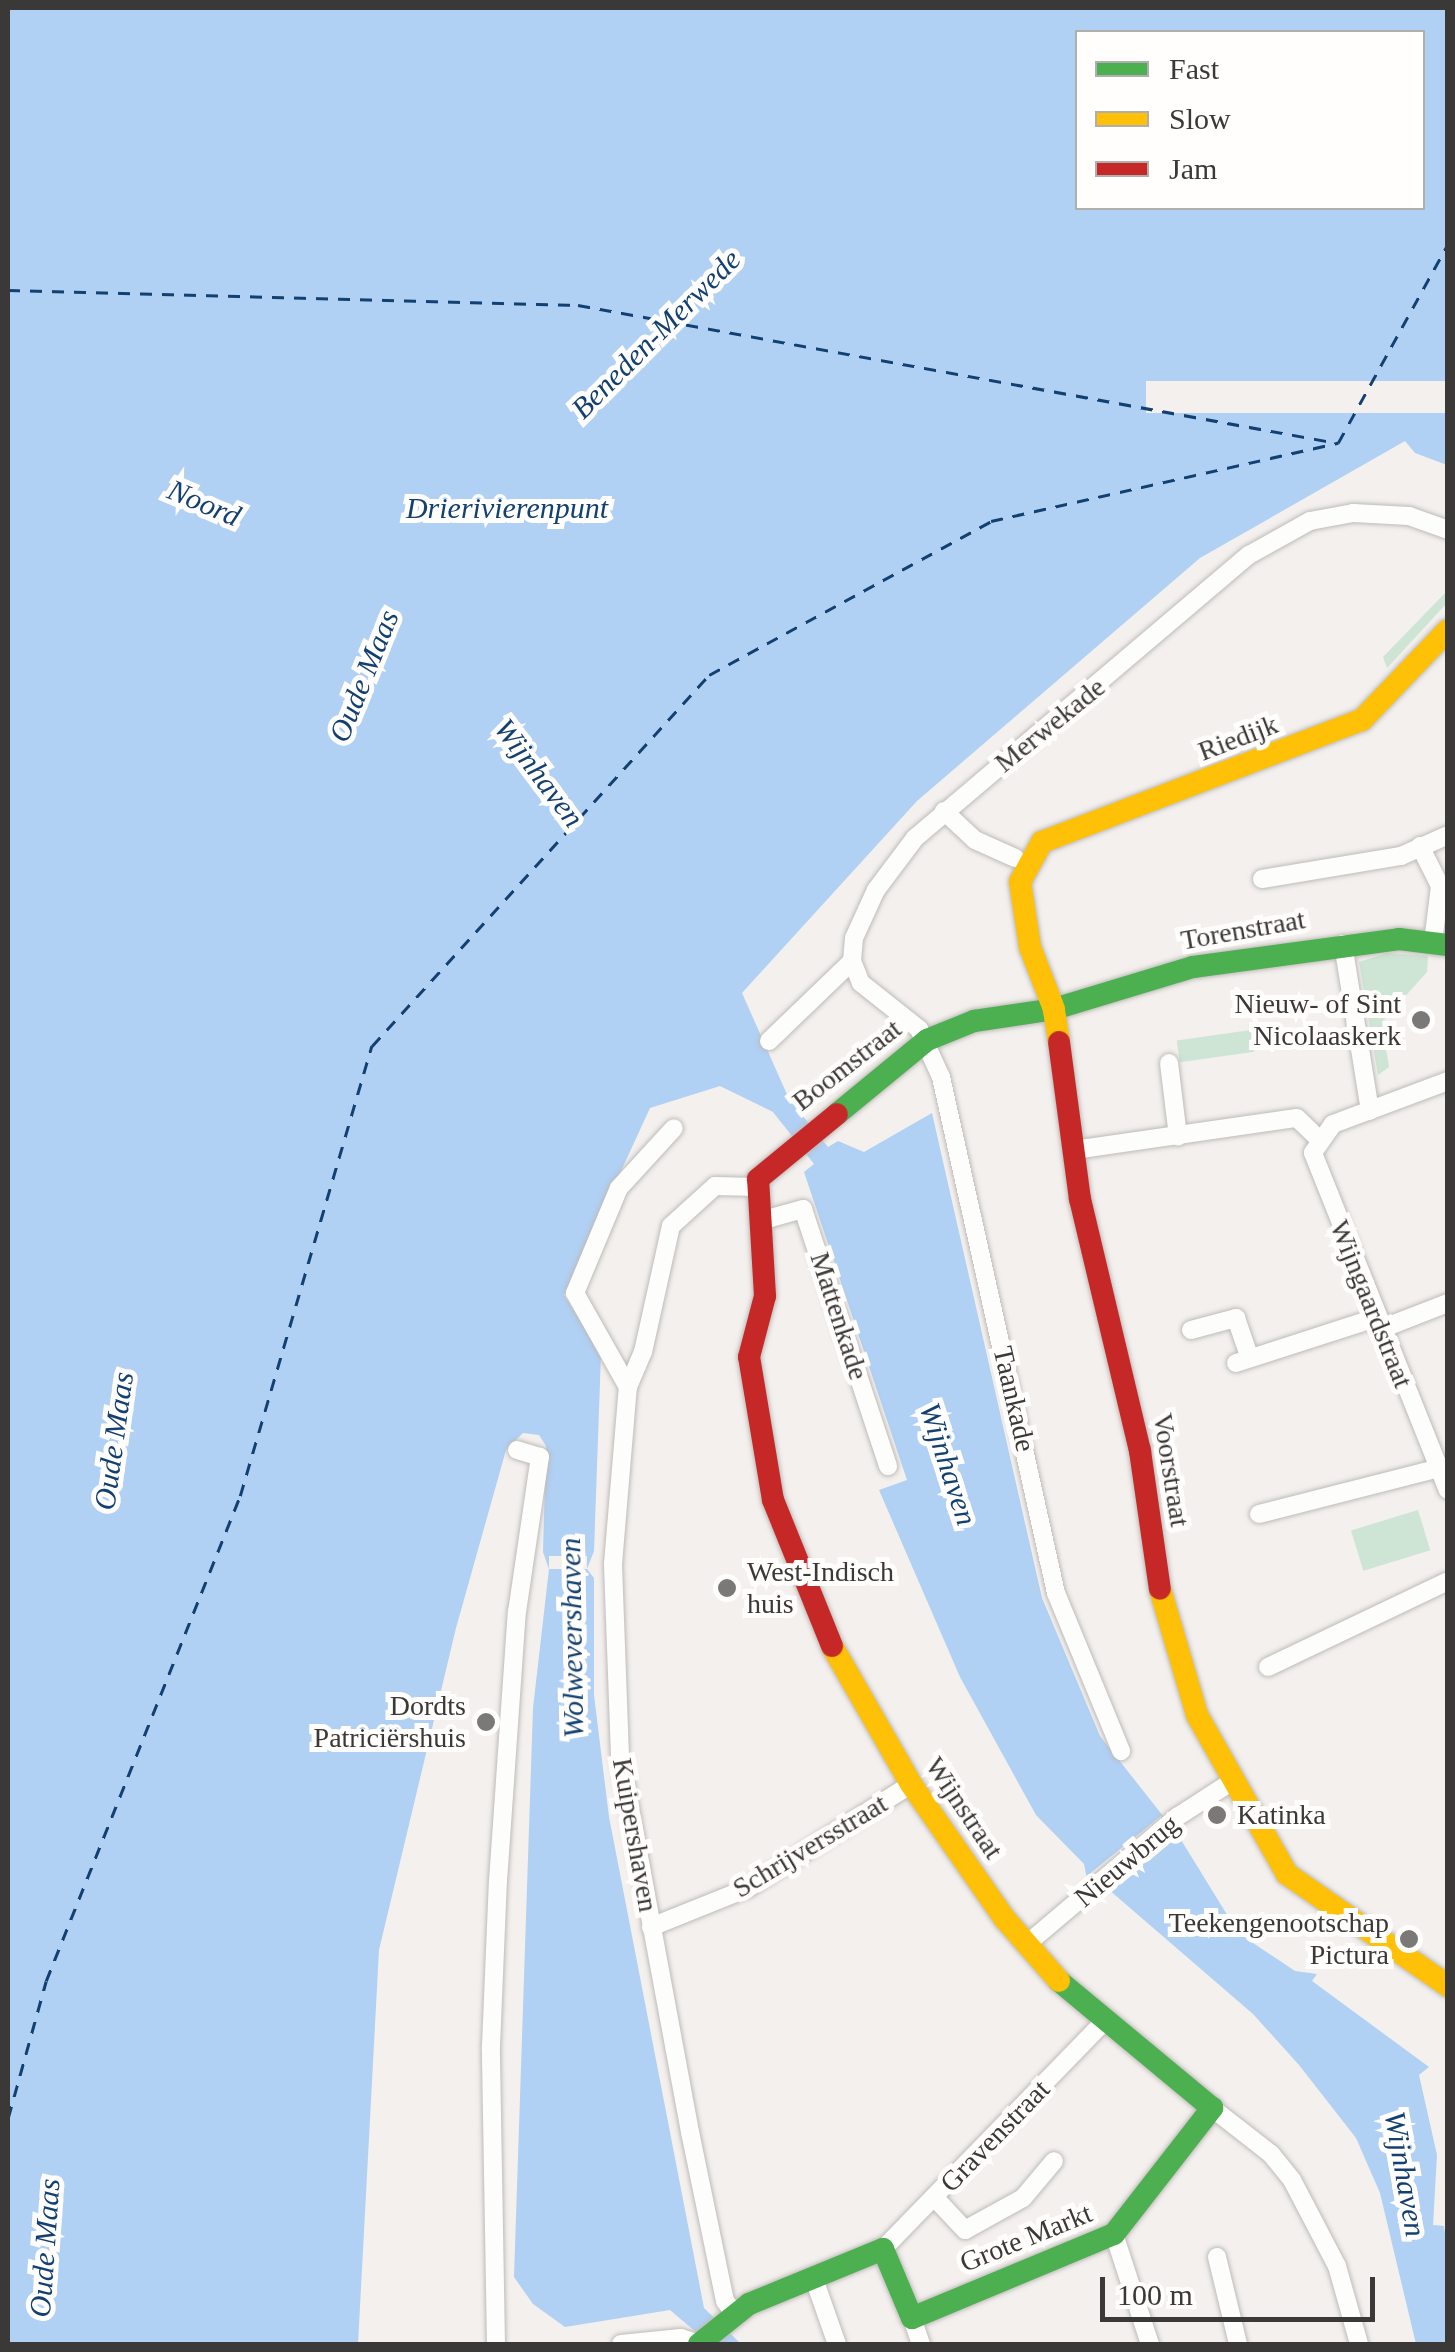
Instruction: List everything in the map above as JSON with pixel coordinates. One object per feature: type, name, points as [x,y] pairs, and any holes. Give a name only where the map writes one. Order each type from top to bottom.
[{"type":"street","name":"Merwekade","points":[[852,961],[854,938],[876,890],[944,811],[1269,541],[1310,521],[1353,513],[1409,516],[1448,530]]},
{"type":"street","name":"Riedijk","points":[[1021,860],[1042,842],[1351,726],[1448,630]]},
{"type":"street","points":[[944,811],[975,840],[1021,860]]},
{"type":"street","points":[[1262,879],[1401,856],[1448,836]]},
{"type":"street","points":[[1420,846],[1440,886],[1440,944]]},
{"type":"street","name":"Voorstraat","points":[[1021,860],[1020,882],[1030,947],[1054,1009],[1074,1150],[1140,1452],[1170,1638],[1197,1715],[1263,1840],[1308,1894],[1448,1986]]},
{"type":"street","points":[[1343,944],[1370,1111]]},
{"type":"street","name":"Torenstraat","points":[[1054,1009],[1193,967],[1343,944],[1440,944]]},
{"type":"street","points":[[770,1041],[852,961],[861,983],[927,1040]]},
{"type":"street","name":"Boomstraat","points":[[756,1187],[796,1144],[927,1040],[974,1022],[1054,1009]]},
{"type":"street","name":"Taankade","points":[[927,1040],[946,1094],[1056,1593],[1121,1751]]},
{"type":"street","points":[[1169,1063],[1178,1136]]},
{"type":"street","points":[[1074,1150],[1297,1118],[1318,1138],[1332,1124],[1448,1082]]},
{"type":"street","points":[[628,1387],[575,1293],[618,1188],[674,1128]]},
{"type":"street","name":"Wijngaardstraat","points":[[1318,1138],[1314,1160],[1378,1324],[1443,1468],[1448,1490]]},
{"type":"street","name":"Kuipershaven","points":[[728,2318],[620,1756],[613,1564],[628,1387],[642,1352],[675,1218],[715,1186],[756,1187]]},
{"type":"street","name":"Wijnstraat","points":[[756,1187],[765,1296],[749,1357],[773,1500],[834,1650],[911,1784],[1027,1944],[1105,2021],[1271,2154],[1292,2180],[1337,2266],[1359,2344]]},
{"type":"street","name":"Mattenkade","points":[[760,1221],[803,1209],[888,1466]]},
{"type":"street","points":[[1191,1330],[1236,1318],[1243,1359],[1448,1303]]},
{"type":"street","points":[[496,2344],[491,2046],[498,1881],[516,1612],[530,1560],[540,1457],[517,1450]]},
{"type":"street","points":[[1259,1514],[1443,1468]]},
{"type":"street","points":[[1268,1667],[1352,1622],[1448,1580]]},
{"type":"street","name":"Nieuwbrug","points":[[1027,1944],[1177,1817],[1231,1782]]},
{"type":"street","name":"Schrijversstraat","points":[[651,1928],[748,1888],[911,1784]]},
{"type":"street","name":"Gravenstraat","points":[[883,2249],[1105,2021]]},
{"type":"street","points":[[1114,2234],[1212,2108]]},
{"type":"street","points":[[935,2198],[964,2230],[1023,2198],[1054,2161]]},
{"type":"street","name":"Grote Markt","points":[[912,2318],[1114,2234],[1149,2343]]},
{"type":"street","points":[[621,2344],[681,2338],[700,2343],[728,2318],[813,2276],[883,2249],[921,2344]]},
{"type":"street","points":[[1217,2256],[1238,2344]]},
{"type":"street","points":[[813,2276],[838,2344]]},
{"type":"green space","points":[[1447,591],[1447,603],[1387,668],[1383,657]]},
{"type":"green space","points":[[1387,953],[1428,956],[1427,972],[1382,1022],[1389,1067],[1378,1075],[1359,962]]},
{"type":"green space","points":[[1251,1030],[1254,1052],[1180,1062],[1177,1040]]},
{"type":"green space","points":[[1418,1510],[1430,1550],[1363,1571],[1351,1530]]},
{"type":"water","points":[[8,8],[1447,8],[1447,465],[1415,453],[1405,441],[1200,558],[917,801],[742,993],[789,1099],[828,1147],[838,1141],[864,1152],[932,1113],[1042,1598],[1100,1736],[1178,1835],[1234,1926],[1247,1938],[1253,1932],[1253,1943],[1295,1971],[1317,1974],[1312,1981],[1429,2067],[1419,2075],[1437,2155],[1433,2225],[1444,2226],[1447,2249],[1447,2344],[1416,2344],[1380,2193],[1356,2138],[1253,2014],[1093,1876],[1087,1879],[1084,1864],[1036,1815],[960,1677],[879,1490],[907,1480],[804,1172],[814,1164],[773,1112],[720,1086],[650,1108],[564,1295],[601,1354],[594,1551],[587,1569],[594,1578],[594,1695],[609,1817],[704,2308],[741,2344],[710,2344],[670,2310],[565,2327],[533,2304],[514,2277],[533,1708],[549,1569],[543,1552],[546,1446],[539,1435],[523,1433],[506,1450],[456,1628],[379,1950],[358,2344],[8,2344]]},
{"type":"pier","points":[[1146,381],[1447,381],[1447,413],[1146,413]]},
{"type":"pier","points":[[549,1556],[587,1556],[587,1569],[549,1569]]},
{"type":"pier","points":[[1161,1816],[1175,1833],[1104,1890],[1090,1873]]},
{"type":"ferry route","points":[[8,2118],[46,1981],[240,1496],[372,1046],[709,675],[991,521],[1338,443],[1448,244]]},
{"type":"ferry route","points":[[8,290],[578,305],[1337,443]]},
{"type":"traffic: fast","points":[[837,1114],[927,1040],[974,1021],[1054,1009],[1193,967],[1399,939],[1448,945]]},
{"type":"traffic: fast","points":[[699,2344],[749,2304],[883,2249],[912,2318],[1114,2234],[1212,2108],[1059,1981]]},
{"type":"traffic: slow","points":[[1059,1042],[1054,1009],[1030,947],[1020,882],[1042,842],[1362,720],[1448,630]]},
{"type":"traffic: slow","points":[[1160,1589],[1197,1715],[1287,1874],[1448,1986]]},
{"type":"traffic: slow","points":[[832,1646],[911,1784],[1005,1919],[1059,1981]]},
{"type":"traffic: jam","points":[[1059,1042],[1080,1199],[1140,1451],[1160,1589]]},
{"type":"traffic: jam","points":[[832,1646],[773,1500],[749,1357],[765,1296],[758,1179],[837,1114]]},
{"type":"place","name":"Nieuw- of Sint Nicolaaskerk","points":[[1421,1020]]},
{"type":"place","name":"West-Indisch huis","points":[[727,1588]]},
{"type":"place","name":"Dordts Patriciërshuis","points":[[486,1722]]},
{"type":"place","name":"Katinka","points":[[1217,1815]]},
{"type":"place","name":"Teekengenootschap Pictura","points":[[1409,1939]]},
{"type":"water label","name":"Beneden-Merwede","points":[[656,334]]},
{"type":"water label","name":"Noord","points":[[204,503]]},
{"type":"water label","name":"Drierivierenpunt","points":[[507,508]]},
{"type":"water label","name":"Oude Maas","points":[[364,676]]},
{"type":"water label","name":"Wijnhaven","points":[[539,773]]},
{"type":"water label","name":"Oude Maas","points":[[114,1441]]},
{"type":"water label","name":"Wijnhaven","points":[[948,1464]]},
{"type":"water label","name":"Wolwevershaven","points":[[572,1638]]},
{"type":"water label","name":"Wijnhaven","points":[[1405,2174]]},
{"type":"water label","name":"Oude Maas","points":[[45,2248]]}]
